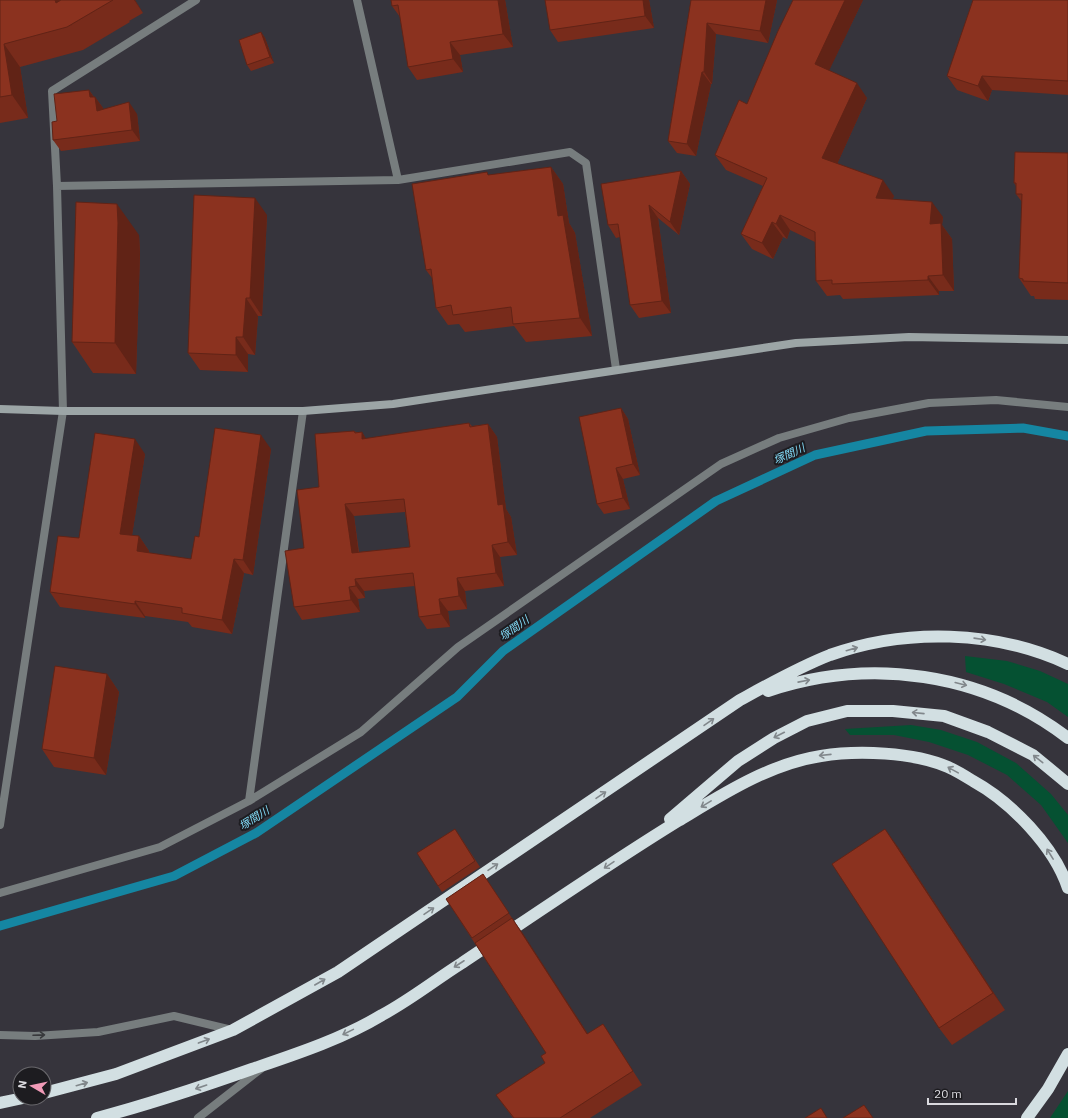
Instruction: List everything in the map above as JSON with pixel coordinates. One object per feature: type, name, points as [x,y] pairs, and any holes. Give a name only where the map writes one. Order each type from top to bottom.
[{"type":"highway","points":[[52,1091],[116,1074],[233,1030],[338,972],[740,700],[786,674],[830,655],[879,641],[925,636],[965,637],[1010,644],[1055,657],[1068,664]]},
{"type":"highway","points":[[740,700],[790,684],[828,676],[871,672],[915,675],[963,684],[1006,700],[1048,722],[1068,738]]},
{"type":"highway","points":[[642,843],[738,762],[774,738],[807,721],[847,711],[893,711],[944,716],[988,732],[1033,756],[1068,784]]},
{"type":"highway","points":[[97,1118],[166,1099],[267,1064],[327,1042],[382,1016],[642,843],[748,780],[782,766],[819,756],[857,752],[903,755],[947,766],[986,788],[1019,814],[1044,846],[1065,878],[1068,888]]},
{"type":"highway","points":[[1027,1118],[1048,1089],[1068,1054]]},
{"type":"highway","points":[[0,1102],[12,1100]]},
{"type":"street","points":[[0,825],[63,411],[57,186],[52,91],[196,0]]},
{"type":"street","points":[[357,0],[398,180]]},
{"type":"street","points":[[57,186],[398,180],[570,152],[586,163],[616,369]]},
{"type":"street","points":[[0,409],[63,411],[303,411],[393,404],[616,369],[796,343],[910,337],[1068,340]]},
{"type":"street","points":[[0,894],[160,847],[249,801],[361,732],[458,647],[721,464],[779,438],[849,418],[929,403],[996,400],[1068,407]]},
{"type":"street","points":[[249,801],[303,411]]},
{"type":"street","points":[[0,1035],[35,1036],[98,1032],[174,1016],[233,1030]]},
{"type":"street","points":[[198,1118],[267,1064]]},
{"type":"green space","points":[[965,656],[1007,661],[1040,671],[1068,684],[1068,717],[1047,702],[1004,684],[966,672]]},
{"type":"green space","points":[[911,725],[941,730],[977,742],[1016,763],[1051,794],[1068,815],[1068,843],[1041,805],[1007,775],[968,755],[929,742],[894,735],[850,735],[845,729]]},
{"type":"green space","points":[[1068,1091],[1068,1118],[1050,1118]]},
{"type":"building","points":[[0,0],[55,0],[56,3],[61,0],[113,0],[67,27],[4,44],[12,95],[0,97]]},
{"type":"building","points":[[391,0],[498,0],[503,34],[450,42],[453,59],[408,67],[398,5],[392,6]]},
{"type":"building","points":[[545,0],[643,0],[645,16],[550,30]]},
{"type":"building","points":[[691,0],[766,0],[760,31],[707,23],[704,72],[702,72],[687,144],[668,141]]},
{"type":"building","points":[[793,0],[845,0],[815,64],[857,83],[822,158],[883,180],[876,198],[932,202],[930,224],[941,223],[943,275],[928,276],[928,280],[832,284],[832,280],[816,281],[815,232],[780,215],[776,224],[772,222],[762,243],[741,234],[767,178],[715,155],[739,100],[747,104]]},
{"type":"building","points":[[973,0],[1068,0],[1068,81],[982,76],[978,86],[947,76]]},
{"type":"building","points":[[261,32],[270,57],[247,65],[239,40]]},
{"type":"building","points":[[89,90],[90,97],[95,97],[97,111],[129,102],[132,130],[53,140],[52,122],[57,121],[54,94]]},
{"type":"building","points":[[1015,152],[1068,153],[1068,283],[1023,281],[1023,279],[1019,278],[1022,194],[1016,194],[1016,183],[1014,183]]},
{"type":"building","points":[[551,167],[558,216],[563,215],[580,318],[513,324],[511,307],[453,315],[451,305],[436,308],[431,269],[426,270],[412,184],[487,172],[488,175]]},
{"type":"building","points":[[681,171],[670,222],[649,205],[662,301],[630,305],[618,224],[608,225],[601,184]]},
{"type":"building","points":[[194,195],[255,198],[250,298],[246,298],[243,337],[236,337],[236,355],[188,353]]},
{"type":"building","points":[[76,202],[117,204],[118,223],[115,343],[72,342]]},
{"type":"building","points":[[621,408],[633,464],[616,468],[623,498],[597,504],[579,417]]},
{"type":"building","points":[[469,423],[470,427],[488,424],[498,505],[503,504],[508,542],[492,545],[496,573],[457,578],[459,596],[439,599],[441,614],[419,617],[413,573],[355,579],[356,586],[349,587],[351,600],[294,607],[285,551],[304,548],[297,490],[319,487],[315,434],[354,431],[355,433],[362,432],[362,439]],"holes":[[[404,499],[410,547],[352,553],[345,504]]]},
{"type":"building","points":[[215,428],[261,435],[243,560],[234,559],[222,620],[182,613],[182,608],[135,601],[135,604],[50,592],[58,536],[79,538],[95,433],[135,439],[120,534],[139,536],[137,551],[191,559],[195,536],[199,537]]},
{"type":"building","points":[[55,666],[107,674],[94,758],[42,749]]},
{"type":"building","points":[[455,829],[475,861],[438,886],[417,853]]},
{"type":"building","points":[[885,829],[993,993],[939,1028],[832,864]]},
{"type":"building","points":[[483,874],[509,913],[472,938],[446,899]]},
{"type":"building","points":[[512,918],[587,1034],[603,1024],[633,1071],[560,1118],[514,1118],[496,1095],[545,1063],[541,1056],[546,1053],[475,943]]},
{"type":"building","points":[[864,1105],[873,1118],[843,1118]]},
{"type":"building","points":[[821,1108],[827,1118],[805,1118]]},
{"type":"waterway","name":"塚間川","points":[[0,926],[174,876],[256,833],[457,697],[503,651],[716,501],[815,455],[926,431],[1023,428],[1068,436]]}]
